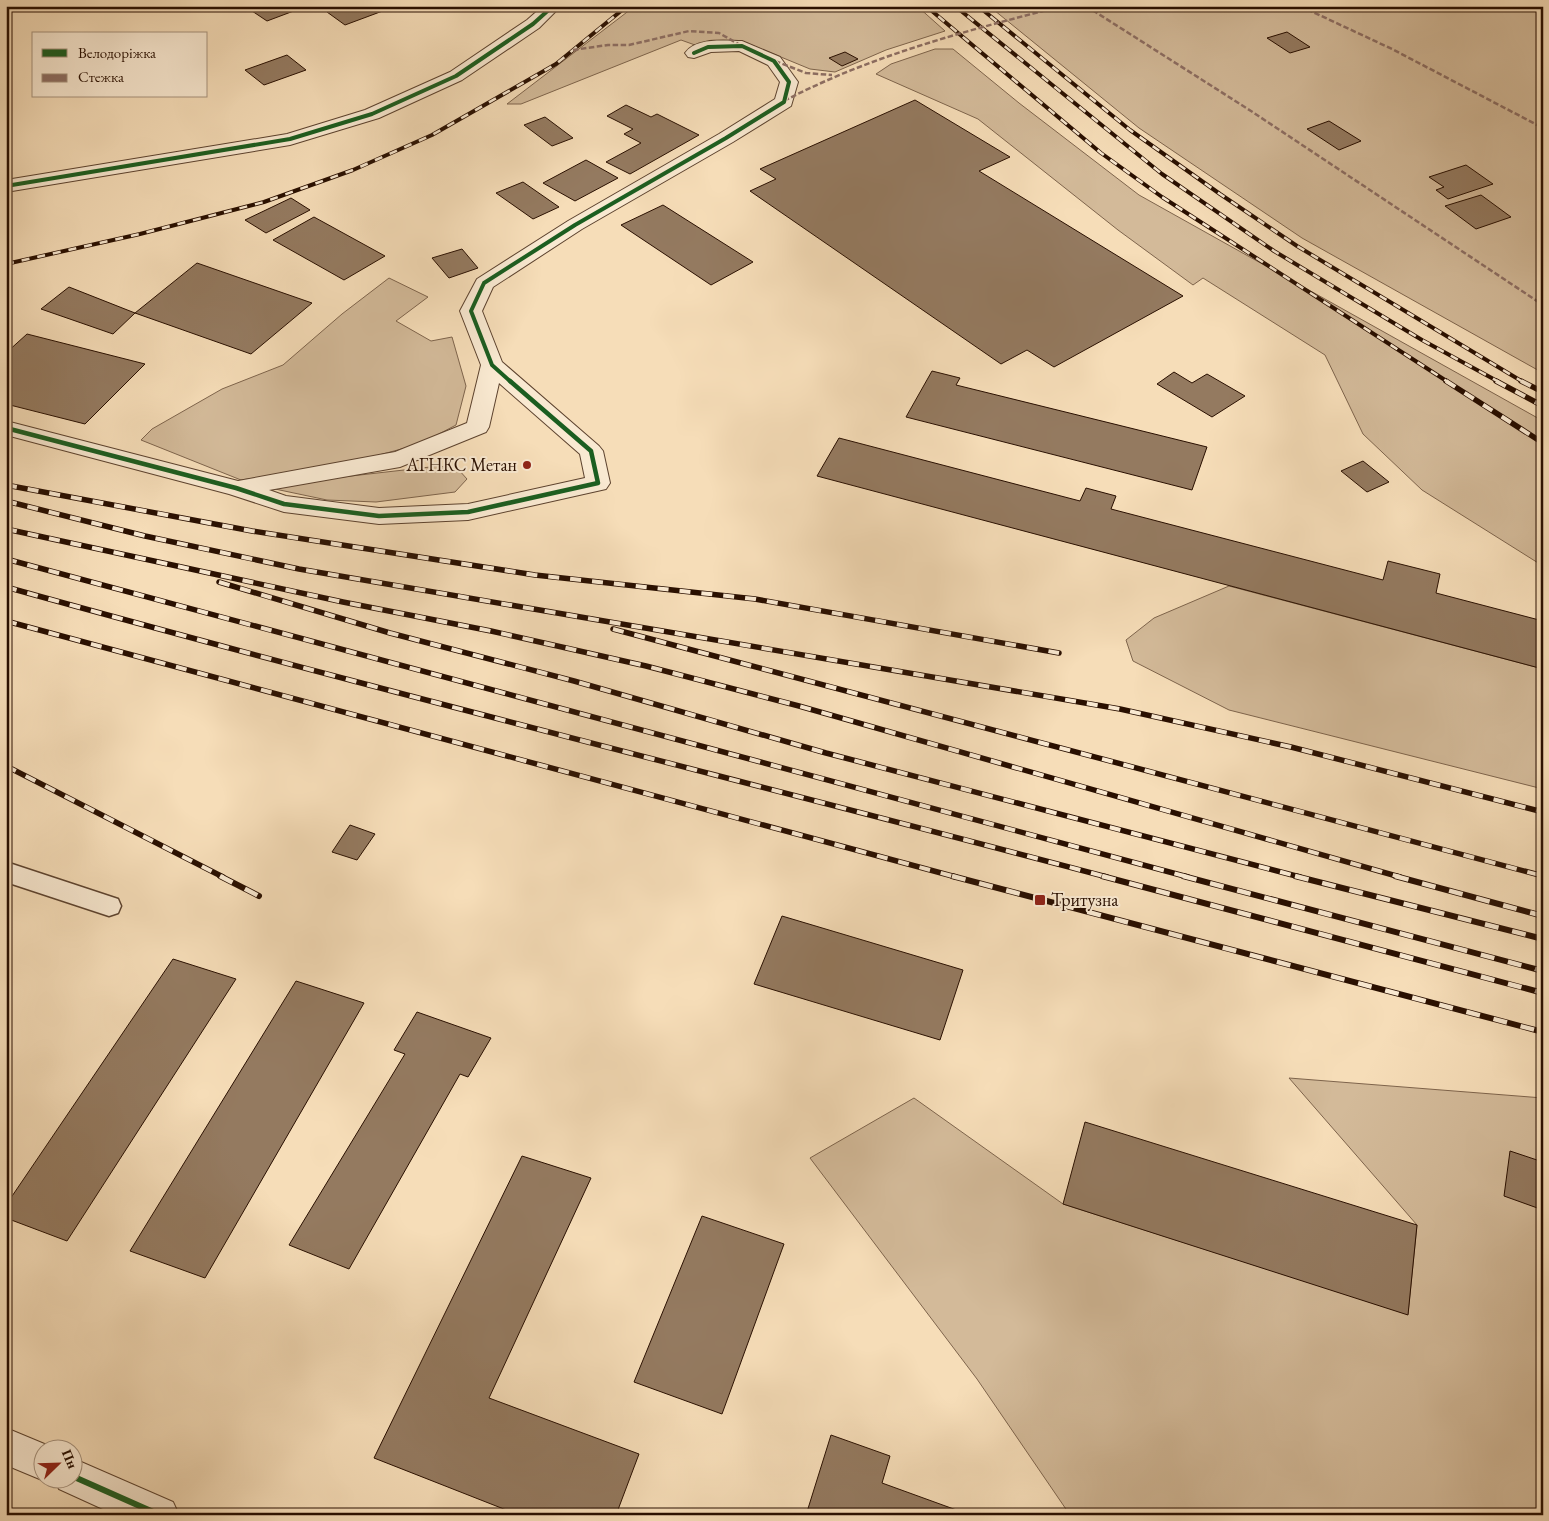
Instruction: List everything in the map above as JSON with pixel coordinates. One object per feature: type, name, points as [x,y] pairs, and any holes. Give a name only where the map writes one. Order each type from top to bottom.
[{"type":"street","points":[[6,186],[290,139],[372,114],[456,76],[533,24],[552,6]]},
{"type":"street","points":[[471,310],[484,283],[575,225],[726,138],[784,102],[789,82],[774,61],[742,46],[708,47],[694,53]]},
{"type":"street","points":[[6,428],[236,488],[284,504],[379,516],[468,512],[598,483],[591,451],[492,365],[471,310],[454,292]]},
{"type":"street","points":[[236,488],[400,459],[478,427],[492,365]]},
{"type":"street","points":[[6,1446],[32,1458]]},
{"type":"street","points":[[82,1480],[157,1514]]},
{"type":"lane","points":[[6,872],[109,906]]},
{"type":"shaded area","points":[[635,6],[917,6],[945,31],[886,50],[835,72],[810,69],[742,41],[695,45],[681,40],[521,104],[507,104]]},
{"type":"shaded area","points":[[989,6],[1543,6],[1543,373],[1302,238],[1139,128]]},
{"type":"shaded area","points":[[935,49],[953,49],[1019,103],[1139,195],[1543,421],[1543,566],[1422,490],[1363,434],[1325,355],[1203,278],[1193,285],[1118,230],[978,119],[876,74],[891,64]]},
{"type":"shaded area","points":[[389,278],[428,297],[396,321],[431,341],[452,337],[466,386],[456,425],[420,444],[338,466],[241,480],[141,440],[152,429],[222,389],[283,365],[342,314]]},
{"type":"shaded area","points":[[439,466],[458,469],[467,479],[455,492],[376,502],[327,500],[275,489],[316,480]]},
{"type":"shaded area","points":[[1229,586],[1543,669],[1543,789],[1229,710],[1133,661],[1126,640],[1154,618]]},
{"type":"shaded area","points":[[1289,1078],[1543,1098],[1543,1515],[1070,1515],[977,1379],[810,1158],[914,1098],[1063,1204],[1408,1314],[1417,1225]]},
{"type":"building","points":[[265,6],[307,6],[267,21],[252,11]]},
{"type":"building","points":[[344,6],[384,6],[388,9],[345,25],[327,12]]},
{"type":"building","points":[[1287,32],[1310,47],[1290,53],[1267,38]]},
{"type":"building","points":[[845,52],[858,59],[842,66],[829,58]]},
{"type":"building","points":[[287,55],[306,70],[264,85],[245,70]]},
{"type":"building","points":[[915,100],[1010,157],[979,171],[1183,296],[1054,367],[1027,350],[1001,364],[750,191],[776,179],[760,169]]},
{"type":"building","points":[[626,105],[651,117],[657,114],[699,135],[630,174],[606,162],[641,143],[624,134],[633,129],[607,116]]},
{"type":"building","points":[[545,117],[573,138],[552,146],[524,125]]},
{"type":"building","points":[[1329,121],[1361,141],[1339,150],[1307,129]]},
{"type":"building","points":[[586,160],[618,178],[575,201],[543,183]]},
{"type":"building","points":[[1466,165],[1493,184],[1448,199],[1436,190],[1444,187],[1429,177]]},
{"type":"building","points":[[523,182],[559,207],[533,219],[496,193]]},
{"type":"building","points":[[1481,195],[1511,217],[1476,229],[1445,206]]},
{"type":"building","points":[[291,198],[310,210],[266,233],[245,220]]},
{"type":"building","points":[[663,205],[753,262],[711,285],[621,225]]},
{"type":"building","points":[[314,217],[385,256],[344,280],[273,240]]},
{"type":"building","points":[[462,249],[478,268],[449,278],[432,258]]},
{"type":"building","points":[[197,263],[312,303],[251,354],[135,313]]},
{"type":"building","points":[[69,287],[135,313],[113,334],[41,309]]},
{"type":"building","points":[[27,334],[145,364],[85,424],[6,404],[6,353]]},
{"type":"building","points":[[932,371],[960,378],[956,385],[1207,447],[1192,490],[906,417]]},
{"type":"building","points":[[1174,372],[1192,383],[1207,374],[1245,396],[1212,417],[1157,384]]},
{"type":"building","points":[[839,438],[1080,501],[1086,488],[1116,496],[1111,509],[1383,580],[1388,561],[1440,574],[1436,593],[1543,621],[1543,669],[817,476]]},
{"type":"building","points":[[1363,461],[1389,482],[1367,492],[1341,471]]},
{"type":"building","points":[[350,825],[375,834],[357,860],[332,852]]},
{"type":"building","points":[[782,916],[963,970],[940,1040],[754,984]]},
{"type":"building","points":[[173,959],[236,979],[67,1241],[6,1218],[6,1205]]},
{"type":"building","points":[[296,981],[364,1003],[205,1278],[130,1251]]},
{"type":"building","points":[[417,1012],[491,1038],[468,1077],[460,1074],[349,1269],[289,1245],[405,1054],[394,1050]]},
{"type":"building","points":[[1085,1122],[1417,1225],[1408,1315],[1063,1204]]},
{"type":"building","points":[[1510,1151],[1543,1162],[1543,1210],[1504,1196]]},
{"type":"building","points":[[522,1156],[591,1178],[489,1398],[639,1454],[616,1515],[519,1515],[374,1458]]},
{"type":"building","points":[[702,1216],[784,1244],[722,1414],[634,1382]]},
{"type":"building","points":[[831,1435],[890,1456],[882,1483],[962,1512],[962,1515],[806,1515]]},
{"type":"railway","points":[[6,264],[140,234],[264,202],[353,170],[432,135],[556,64],[627,6]]},
{"type":"railway","points":[[926,6],[1101,153],[1162,197],[1448,382]]},
{"type":"railway","points":[[955,6],[1162,174],[1274,251],[1422,340],[1499,382]]},
{"type":"railway","points":[[978,6],[1130,130],[1220,194],[1297,246],[1523,382]]},
{"type":"railway","points":[[1446,381],[1543,443]]},
{"type":"railway","points":[[1496,381],[1543,406]]},
{"type":"railway","points":[[1523,382],[1543,392]]},
{"type":"railway","points":[[6,485],[252,531],[535,575],[755,599],[1059,653]]},
{"type":"railway","points":[[6,501],[145,536],[299,569],[1120,709],[1291,747],[1543,812]]},
{"type":"railway","points":[[6,529],[343,602],[491,631],[646,666],[799,706],[1400,877]]},
{"type":"railway","points":[[6,559],[1188,877]]},
{"type":"railway","points":[[219,582],[390,633],[574,681],[826,753],[1300,877]]},
{"type":"railway","points":[[6,587],[418,698],[1107,877]]},
{"type":"railway","points":[[6,621],[956,877]]},
{"type":"railway","points":[[613,629],[1543,876]]},
{"type":"railway","points":[[6,766],[223,877]]},
{"type":"railway","points":[[220,876],[259,896]]},
{"type":"railway","points":[[952,876],[1543,1032]]},
{"type":"railway","points":[[1102,876],[1543,993]]},
{"type":"railway","points":[[1183,876],[1543,971]]},
{"type":"railway","points":[[1295,876],[1543,939]]},
{"type":"railway","points":[[1395,876],[1543,916]]},
{"type":"marked path","points":[[784,101],[850,69],[920,44],[1062,6]]},
{"type":"marked path","points":[[1086,6],[1251,111],[1543,305]]},
{"type":"marked path","points":[[1300,6],[1392,49],[1543,128]]},
{"type":"marked path","points":[[573,50],[608,45],[629,45],[689,31],[719,33],[740,45]]},
{"type":"marked path","points":[[775,61],[806,73],[832,75]]},
{"type":"cycle path","points":[[6,186],[290,139],[372,114],[456,76],[533,24],[553,6]]},
{"type":"cycle path","points":[[6,428],[236,488],[284,504],[379,516],[468,512],[598,483],[591,451],[492,365],[471,311],[484,283],[575,225],[726,138],[784,102],[789,82],[774,61],[742,46],[708,47],[694,53]]},
{"type":"cycle path","points":[[82,1480],[160,1515]]},
{"type":"place","name":"АГНКС Метан","points":[[527,465]]},
{"type":"place","name":"Тритузна","points":[[1040,900]]}]
